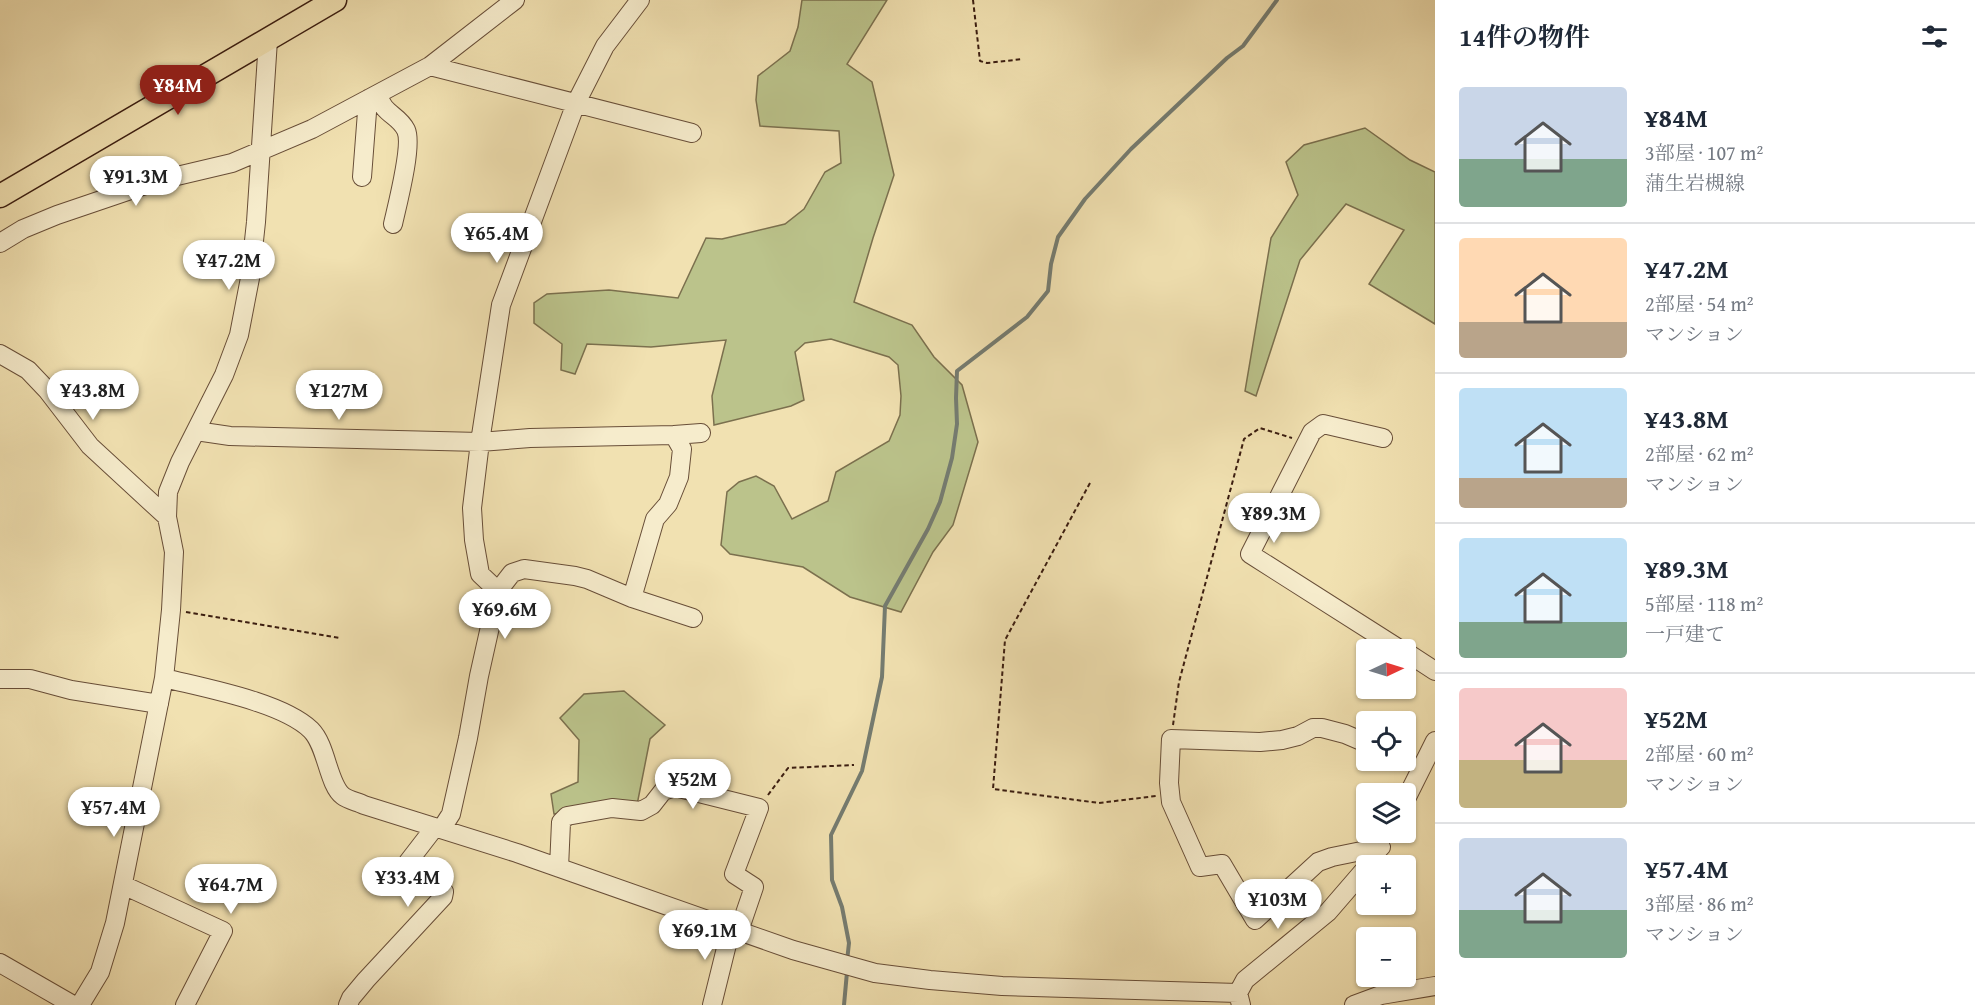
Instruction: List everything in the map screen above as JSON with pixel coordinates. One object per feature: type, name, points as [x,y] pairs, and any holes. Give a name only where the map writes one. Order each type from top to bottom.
[{"type":"main road","points":[[0,196],[333,0]]},
{"type":"street","points":[[0,243],[23,229],[57,215],[160,180],[232,162],[261,152],[312,129],[430,66],[515,0]]},
{"type":"street","points":[[498,591],[480,574],[473,532],[472,508],[501,304],[576,103],[605,46],[640,0]]},
{"type":"street","points":[[80,1005],[100,972],[115,923],[164,678],[174,552],[167,517],[168,492],[180,462],[224,375],[239,335],[250,278],[268,40]]},
{"type":"street","points":[[430,66],[692,133]]},
{"type":"street","points":[[362,177],[373,96]]},
{"type":"street","points":[[373,96],[405,128],[408,136],[393,224]]},
{"type":"street","points":[[0,354],[28,370],[47,390],[90,446],[167,517]]},
{"type":"street","points":[[1383,438],[1323,424],[1312,432],[1250,554],[1384,639]]},
{"type":"street","points":[[196,430],[230,436],[480,441],[701,433]]},
{"type":"street","points":[[632,598],[655,519],[668,504],[679,477],[682,449],[674,435]]},
{"type":"street","points":[[348,1005],[366,980],[443,897],[444,892],[411,869],[408,862],[451,814],[498,591],[512,573],[524,569],[587,579],[632,598],[693,618]]},
{"type":"street","points":[[1416,658],[1435,670]]},
{"type":"street","points":[[164,678],[262,704],[294,717],[312,731],[323,750],[335,785],[342,796],[559,868],[793,950],[875,973],[1002,986],[1239,999],[1245,980],[1328,912],[1356,880]]},
{"type":"street","points":[[0,679],[30,679],[71,690],[159,704]]},
{"type":"street","points":[[1356,739],[1322,728],[1313,728],[1298,736],[1282,740],[1260,742],[1171,738],[1169,783],[1171,802],[1200,867],[1222,864],[1255,920],[1318,862],[1376,843]]},
{"type":"street","points":[[1416,760],[1435,741]]},
{"type":"street","points":[[559,868],[561,822],[567,816],[612,808],[641,811],[652,805],[663,791],[675,787],[759,808],[734,874],[754,888],[735,930],[712,1005]]},
{"type":"street","points":[[123,885],[223,931],[185,1005]]},
{"type":"street","points":[[0,963],[73,1005]]},
{"type":"street","points":[[1354,1005],[1381,994],[1433,990]]},
{"type":"path","points":[[974,0],[980,61],[987,63],[1023,59]]},
{"type":"path","points":[[1171,738],[1179,682],[1244,440],[1260,428],[1306,443]]},
{"type":"path","points":[[1090,483],[1005,640],[993,789],[1099,803],[1170,794]]},
{"type":"path","points":[[171,610],[340,638]]},
{"type":"path","points":[[759,808],[788,768],[854,765]]},
{"type":"green space","points":[[802,0],[887,0],[847,64],[872,82],[894,175],[854,302],[912,325],[934,357],[962,385],[978,442],[953,525],[933,552],[901,612],[850,597],[803,567],[730,554],[721,545],[727,492],[739,482],[756,476],[774,486],[792,519],[828,501],[836,472],[889,441],[900,415],[901,396],[898,365],[889,357],[831,339],[805,343],[795,352],[804,400],[791,406],[714,425],[712,396],[726,340],[651,347],[587,344],[575,374],[561,370],[562,344],[534,323],[534,303],[547,294],[609,290],[678,298],[706,238],[722,239],[785,224],[804,209],[825,172],[841,163],[839,131],[760,126],[756,100],[758,76],[790,51],[798,27]]},
{"type":"green space","points":[[1365,128],[1410,160],[1435,172],[1435,324],[1369,284],[1404,230],[1346,204],[1300,260],[1256,396],[1245,391],[1271,238],[1298,195],[1286,162],[1304,145]]},
{"type":"green space","points":[[624,691],[665,725],[650,739],[637,805],[554,814],[551,794],[578,782],[579,740],[560,718],[584,694]]},
{"type":"waterway","points":[[847,961],[849,943],[842,907],[832,880],[831,835],[862,771],[882,677],[885,606],[928,529],[940,502],[952,458],[957,424],[957,371],[1027,317],[1048,291],[1051,264],[1058,237],[1085,199],[1131,149],[1227,58],[1243,46],[1277,0]]},
{"type":"waterway","points":[[844,1005],[847,972]]}]
